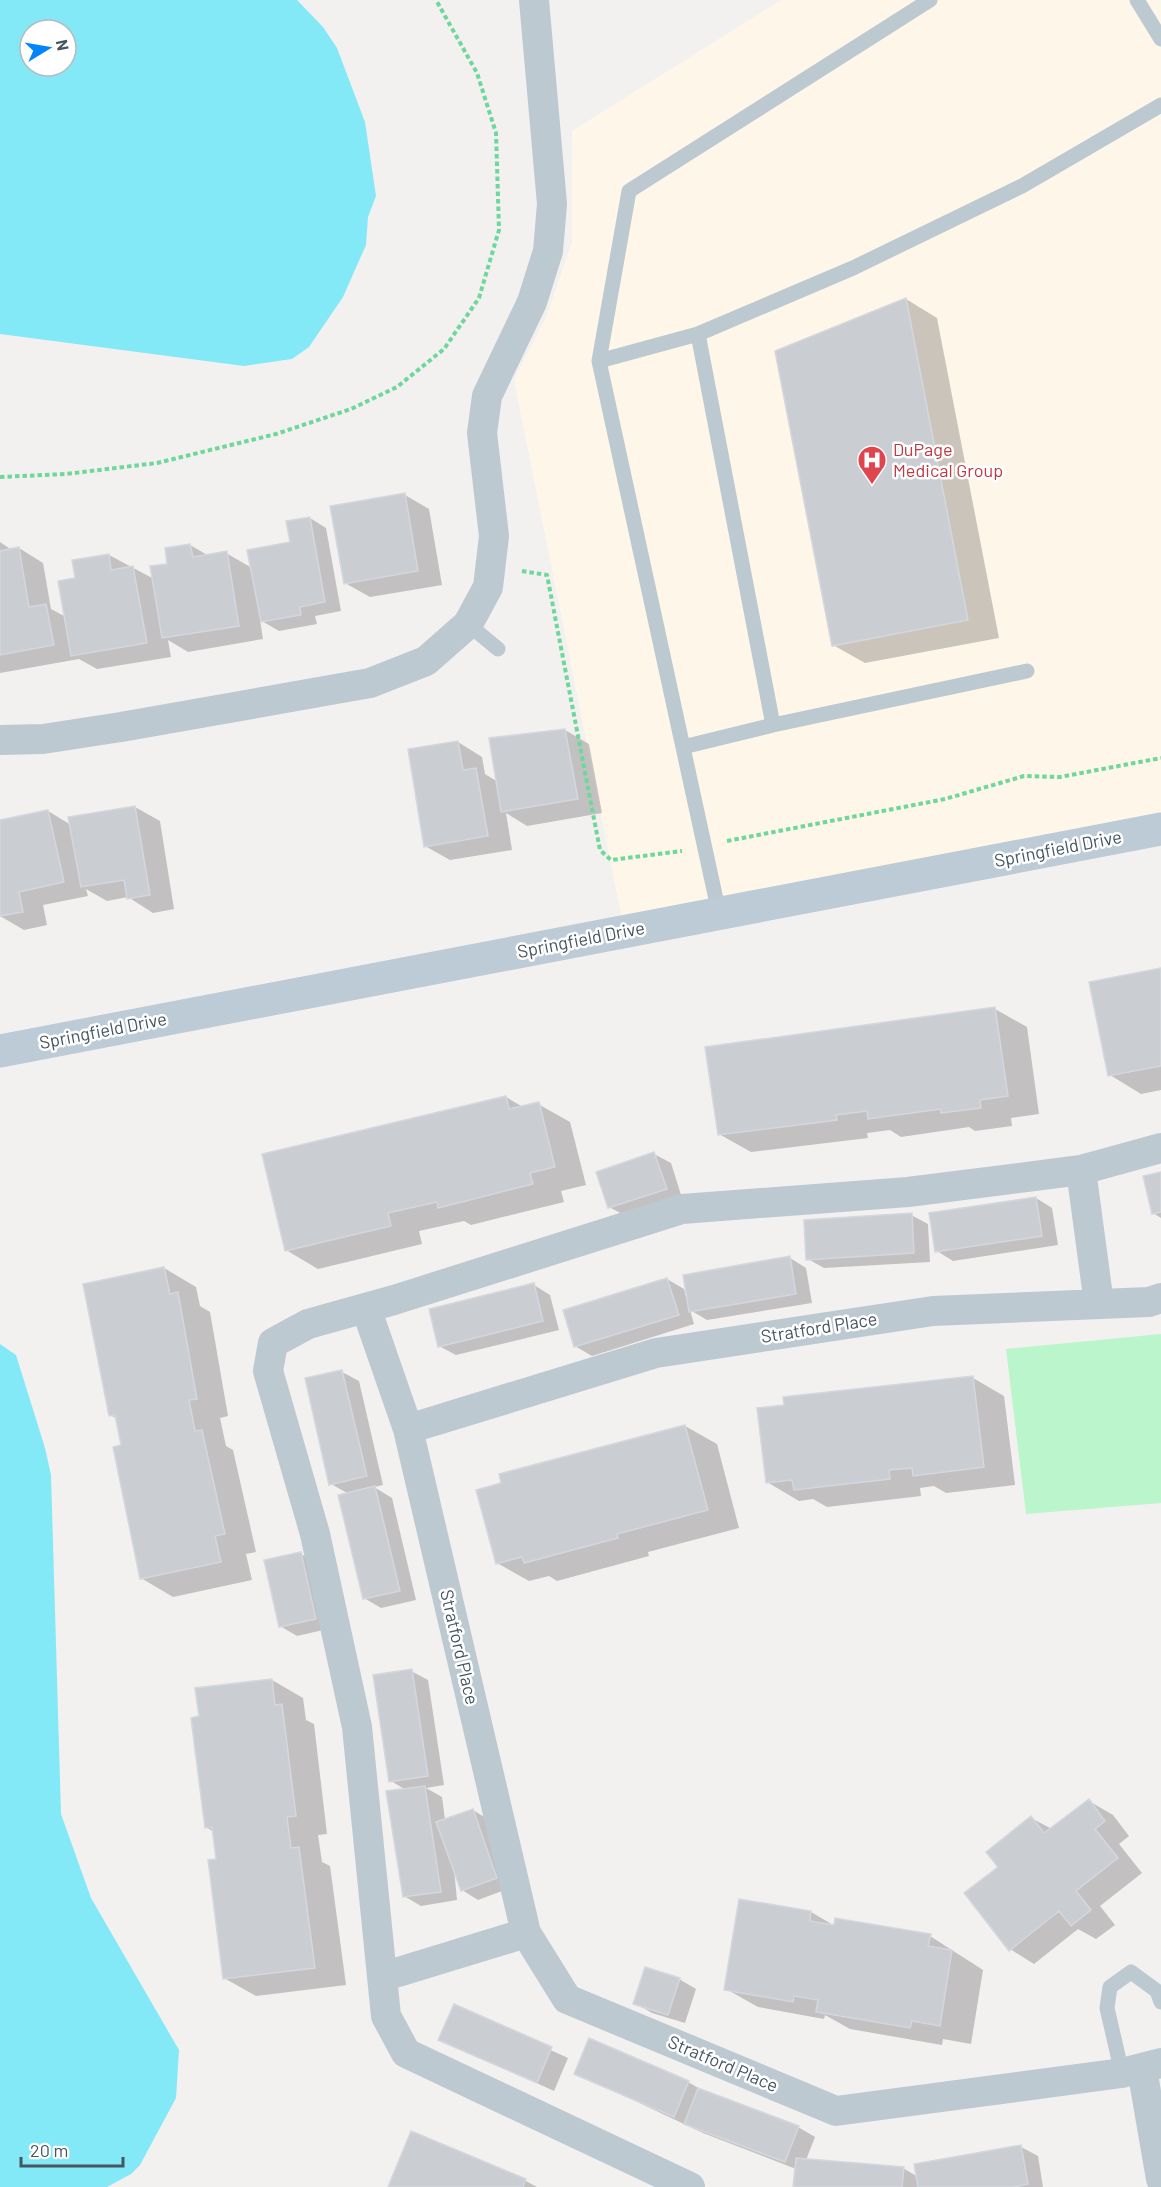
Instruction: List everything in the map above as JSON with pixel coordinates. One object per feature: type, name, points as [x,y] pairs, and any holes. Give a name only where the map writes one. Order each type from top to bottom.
[{"type":"street","points":[[0,740],[43,739],[121,728],[369,683],[426,661],[468,624],[488,586],[494,536],[482,433],[487,396],[532,302],[548,250],[552,204],[534,0]]},
{"type":"street","name":"Springfield Drive","points":[[0,1051],[1161,829]]},
{"type":"street","points":[[690,2187],[406,2054],[386,2016],[357,1727],[315,1534],[268,1371],[273,1343],[308,1324],[682,1209],[908,1192],[1081,1170],[1161,1148]]},
{"type":"street","points":[[1081,1170],[1099,1304]]},
{"type":"street","name":"Stratford Place","points":[[1142,2068],[836,2111],[567,1999],[526,1933],[408,1429],[656,1353],[933,1311],[1149,1302],[1161,1298]]},
{"type":"street","points":[[366,1308],[408,1429]]},
{"type":"street","points":[[381,1977],[526,1933]]},
{"type":"street","points":[[1142,2068],[1161,2179]]},
{"type":"lane","points":[[719,914],[599,361],[629,191],[930,0]]},
{"type":"lane","points":[[1137,0],[1161,39]]},
{"type":"lane","points":[[599,361],[698,334],[853,268],[1022,186],[1161,105]]},
{"type":"lane","points":[[698,334],[773,725]]},
{"type":"lane","points":[[468,624],[498,649]]},
{"type":"lane","points":[[683,747],[773,725],[1027,671]]},
{"type":"lane","points":[[1142,2068],[1107,2008],[1110,1987],[1131,1972],[1157,1991],[1161,2002]]},
{"type":"path","points":[[0,477],[66,474],[157,463],[276,434],[351,409],[397,387],[444,349],[478,298],[499,230],[499,219],[496,133],[477,73],[436,0]]},
{"type":"path","points":[[490,565],[547,575],[600,850],[611,860],[681,851]]},
{"type":"path","points":[[731,841],[945,799],[1024,776],[1060,777],[1161,758]]},
{"type":"shaded area","points":[[781,0],[1161,0],[1161,817],[622,919],[514,380],[547,315],[572,242],[572,131]]},
{"type":"green space","points":[[1161,1334],[1161,1503],[1026,1514],[1006,1349]]},
{"type":"water","points":[[0,0],[297,0],[323,27],[337,48],[365,122],[376,196],[368,217],[366,245],[343,297],[309,347],[292,359],[244,366],[0,334]]},
{"type":"water","points":[[0,1344],[16,1355],[45,1448],[51,1475],[61,1814],[91,1898],[179,2050],[176,2098],[140,2165],[131,2174],[107,2187],[0,2187]]},
{"type":"building","name":"DuPage Medical Group","points":[[906,298],[968,620],[832,646],[775,351]]},
{"type":"building","points":[[405,493],[418,571],[344,584],[330,506]]},
{"type":"building","points":[[310,517],[325,602],[300,607],[301,615],[261,622],[247,550],[290,542],[286,521]]},
{"type":"building","points":[[190,544],[193,557],[227,551],[239,626],[162,638],[150,566],[167,564],[165,548]]},
{"type":"building","points":[[19,547],[29,607],[46,604],[54,645],[0,655],[0,551]]},
{"type":"building","points":[[109,554],[111,570],[133,566],[147,643],[71,656],[58,581],[75,578],[72,560]]},
{"type":"building","points":[[565,729],[578,799],[501,812],[489,738]]},
{"type":"building","points":[[458,741],[463,770],[476,768],[488,836],[424,847],[408,749]]},
{"type":"building","points":[[135,806],[150,895],[127,899],[124,880],[81,887],[68,817]]},
{"type":"building","points":[[48,810],[64,882],[19,892],[23,912],[0,916],[0,820]]},
{"type":"building","points":[[1161,968],[1161,1066],[1108,1076],[1089,982]]},
{"type":"building","points":[[995,1007],[1008,1096],[980,1100],[981,1108],[941,1113],[941,1109],[868,1119],[867,1111],[836,1115],[837,1120],[718,1135],[705,1047]]},
{"type":"building","points":[[506,1096],[509,1109],[539,1102],[555,1167],[530,1173],[533,1184],[438,1208],[437,1202],[388,1213],[391,1226],[285,1251],[262,1154]]},
{"type":"building","points":[[654,1152],[667,1189],[608,1208],[596,1172]]},
{"type":"building","points":[[1161,1172],[1161,1212],[1152,1214],[1143,1176]]},
{"type":"building","points":[[1036,1197],[1042,1236],[935,1252],[929,1213]]},
{"type":"building","points":[[912,1213],[914,1253],[806,1260],[804,1220]]},
{"type":"building","points":[[790,1256],[796,1294],[689,1312],[683,1275]]},
{"type":"building","points":[[164,1267],[170,1294],[178,1292],[197,1399],[189,1400],[195,1431],[202,1430],[225,1534],[215,1536],[221,1562],[140,1579],[113,1447],[121,1445],[115,1415],[109,1416],[83,1284]]},
{"type":"building","points":[[667,1278],[679,1315],[574,1347],[563,1310]]},
{"type":"building","points":[[534,1283],[543,1321],[438,1347],[429,1309]]},
{"type":"building","points":[[342,1370],[367,1476],[329,1485],[305,1378]]},
{"type":"building","points":[[973,1376],[984,1467],[913,1476],[912,1468],[889,1470],[890,1479],[794,1490],[792,1480],[766,1483],[757,1408],[784,1405],[783,1397]]},
{"type":"building","points":[[685,1425],[708,1510],[617,1534],[618,1538],[524,1563],[522,1557],[496,1564],[476,1490],[501,1483],[499,1474]]},
{"type":"building","points":[[375,1486],[400,1591],[363,1599],[338,1495]]},
{"type":"building","points":[[301,1552],[316,1619],[279,1627],[264,1560]]},
{"type":"building","points":[[412,1669],[428,1776],[389,1782],[373,1675]]},
{"type":"building","points":[[272,1679],[275,1705],[282,1704],[296,1816],[287,1817],[291,1848],[299,1847],[315,1968],[223,1979],[208,1860],[216,1859],[212,1827],[205,1828],[191,1718],[199,1716],[195,1688]]},
{"type":"building","points":[[425,1786],[441,1892],[403,1897],[386,1791]]},
{"type":"building","points":[[1089,1799],[1105,1821],[1095,1829],[1118,1858],[1076,1891],[1091,1910],[1071,1926],[1059,1911],[1009,1951],[964,1893],[998,1867],[986,1852],[1031,1816],[1044,1833]]},
{"type":"building","points":[[473,1809],[497,1878],[461,1891],[436,1822]]},
{"type":"building","points":[[739,1899],[811,1911],[810,1921],[834,1925],[835,1918],[931,1934],[928,1946],[952,1950],[940,2026],[912,2021],[910,2028],[816,2012],[818,2000],[794,1996],[793,2002],[724,1990]]},
{"type":"building","points":[[645,1967],[680,1978],[668,2015],[633,2004]]},
{"type":"building","points":[[454,2004],[552,2047],[537,2083],[438,2040]]},
{"type":"building","points":[[589,2038],[689,2081],[674,2117],[574,2074]]},
{"type":"building","points":[[698,2088],[799,2126],[785,2162],[684,2124]]},
{"type":"building","points":[[411,2131],[526,2179],[523,2187],[388,2187]]},
{"type":"building","points":[[1021,2145],[1028,2184],[1014,2187],[918,2187],[914,2164]]},
{"type":"building","points":[[796,2158],[904,2167],[902,2187],[793,2187]]},
{"type":"place","name":"DuPage Medical Group","points":[[872,486]]}]
